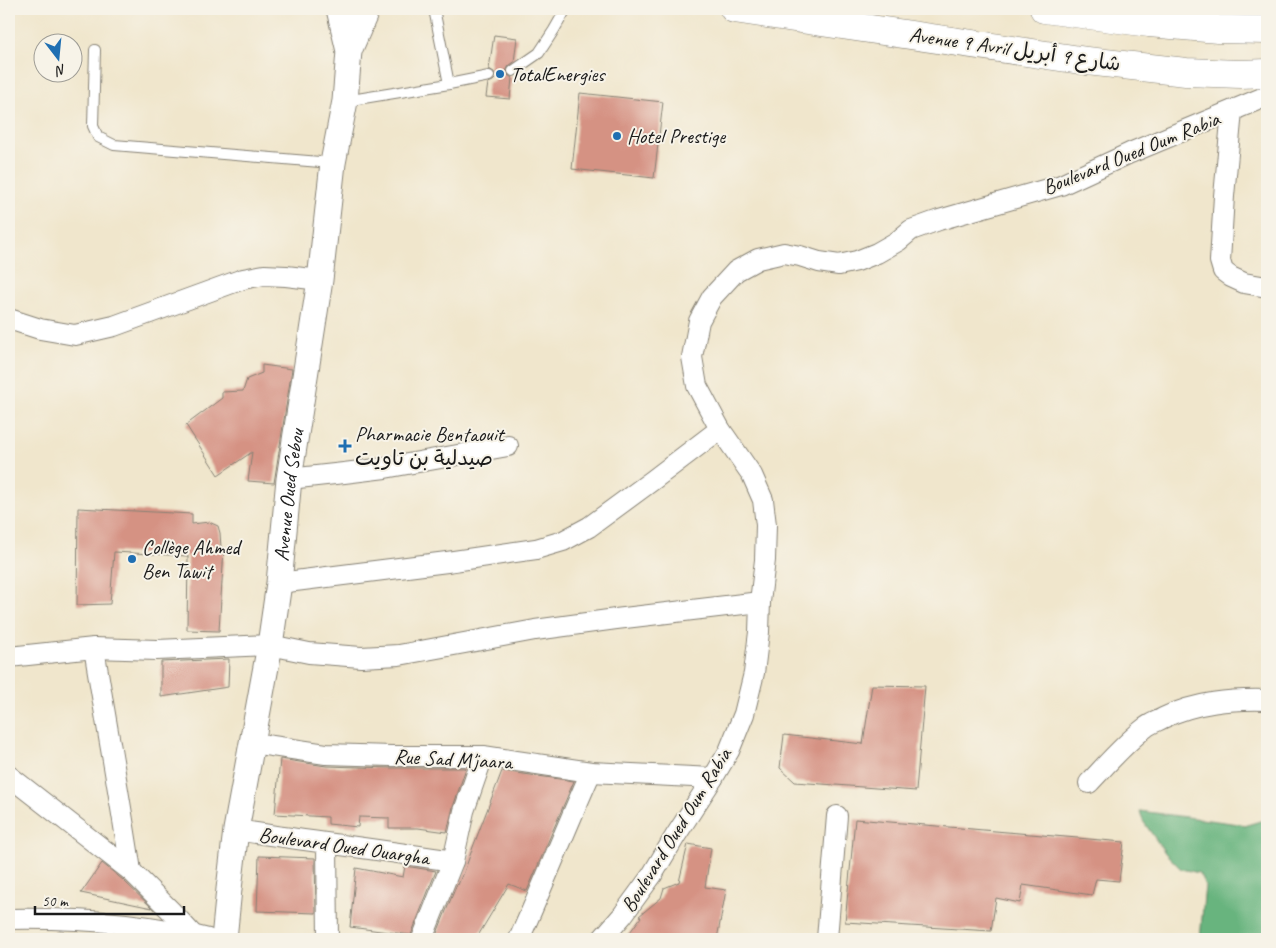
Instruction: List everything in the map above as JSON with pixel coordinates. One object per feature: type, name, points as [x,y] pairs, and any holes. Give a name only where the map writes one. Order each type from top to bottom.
[{"type":"highway","name":"Avenue 9 Avril شارع 9 أبريل","points":[[734,9],[1087,61],[1186,72],[1267,73]]},
{"type":"highway","name":"Avenue 9 Avril شارع 9 أبريل","points":[[1044,9],[1149,23],[1218,29],[1267,30]]},
{"type":"street","name":"Avenue Oued Sebou","points":[[224,939],[228,888],[236,830],[270,645],[271,626],[279,583],[289,479],[320,280],[333,163],[345,101],[349,51],[339,9]]},
{"type":"street","name":"Avenue Oued Sebou","points":[[349,51],[367,9]]},
{"type":"street","name":"Boulevard Oued Oum Rabia","points":[[602,939],[622,916],[652,875],[729,751],[744,714],[754,673],[765,560],[766,525],[763,500],[752,475],[720,429],[697,386],[692,356],[699,320],[712,296],[736,272],[758,259],[784,253],[839,265],[857,261],[877,253],[912,230],[939,220],[1061,185],[1130,153],[1267,96]]},
{"type":"street","points":[[1232,112],[1220,261],[1223,271],[1231,276],[1244,283],[1267,287]]},
{"type":"street","points":[[9,319],[40,329],[75,335],[114,326],[243,279],[264,275],[320,280]]},
{"type":"street","points":[[279,583],[536,549],[563,541],[589,527],[720,429]]},
{"type":"street","points":[[289,479],[385,468],[508,446]]},
{"type":"street","points":[[9,658],[94,648],[157,650],[270,645],[318,654],[361,657],[399,655],[544,629],[760,602]]},
{"type":"street","points":[[94,648],[131,872]]},
{"type":"street","points":[[1089,783],[1119,751],[1147,726],[1174,713],[1200,705],[1238,699],[1267,700]]},
{"type":"street","name":"Rue Sad M'jaara","points":[[252,742],[326,754],[482,756],[591,772],[713,778]]},
{"type":"street","points":[[422,939],[453,861],[464,811],[482,756]]},
{"type":"street","points":[[519,939],[591,772]]},
{"type":"street","points":[[9,776],[131,872],[170,911],[201,937]]},
{"type":"street","points":[[827,939],[837,816]]},
{"type":"street","name":"Boulevard Oued Ouargha","points":[[236,830],[453,861]]},
{"type":"street","points":[[327,844],[328,939]]},
{"type":"street","points":[[9,919],[54,918],[139,925],[201,937]]},
{"type":"lane","points":[[434,9],[449,84]]},
{"type":"lane","points":[[513,70],[539,53],[566,9]]},
{"type":"lane","points":[[95,50],[93,126],[98,137],[114,145],[333,163]]},
{"type":"lane","points":[[345,101],[489,76]]},
{"type":"green space","points":[[1140,811],[1247,825],[1267,819],[1267,939],[1200,939],[1205,885],[1199,873],[1181,869],[1166,854],[1143,821]]},
{"type":"building","points":[[494,35],[517,38],[514,62],[506,71],[512,78],[510,99],[486,97],[488,83],[496,78],[494,72],[489,69]]},
{"type":"building","name":"Hotel Prestige","points":[[580,93],[663,102],[654,178],[572,169]]},
{"type":"building","points":[[262,365],[292,369],[274,483],[248,481],[252,452],[218,475],[186,425],[222,398],[222,392],[243,391],[247,379],[262,373]]},
{"type":"building","points":[[78,508],[192,514],[192,524],[209,522],[218,526],[221,548],[224,548],[219,631],[187,630],[188,556],[114,552],[110,604],[77,605]]},
{"type":"building","points":[[229,659],[228,687],[161,697],[161,662]]},
{"type":"building","points":[[872,685],[925,686],[916,791],[795,782],[780,768],[784,735],[863,744]]},
{"type":"building","points":[[280,759],[326,766],[466,768],[447,832],[418,828],[389,828],[389,818],[359,817],[358,827],[328,824],[328,817],[275,814]]},
{"type":"building","points":[[502,771],[574,781],[527,891],[509,884],[476,939],[435,938],[457,884],[463,875]]},
{"type":"building","points":[[855,819],[1124,842],[1119,881],[1096,879],[1092,895],[1023,885],[1020,903],[996,898],[991,931],[845,922]]},
{"type":"building","points":[[688,844],[711,848],[705,887],[726,890],[717,939],[625,939],[641,917],[639,916],[661,898],[664,888],[679,882]]},
{"type":"building","points":[[259,856],[315,858],[316,913],[257,911]]},
{"type":"building","points":[[102,863],[123,880],[152,908],[81,893]]},
{"type":"building","points":[[405,866],[436,871],[411,935],[350,927],[356,868],[403,877]]},
{"type":"place","name":"TotalEnergies","points":[[500,74]]},
{"type":"place","name":"Hotel Prestige","points":[[617,136]]},
{"type":"place","name":"Pharmacie Bentaouit صيدلية بن تاويت","points":[[345,446]]},
{"type":"place","name":"Collège Ahmed Ben Tawit","points":[[132,559]]}]
